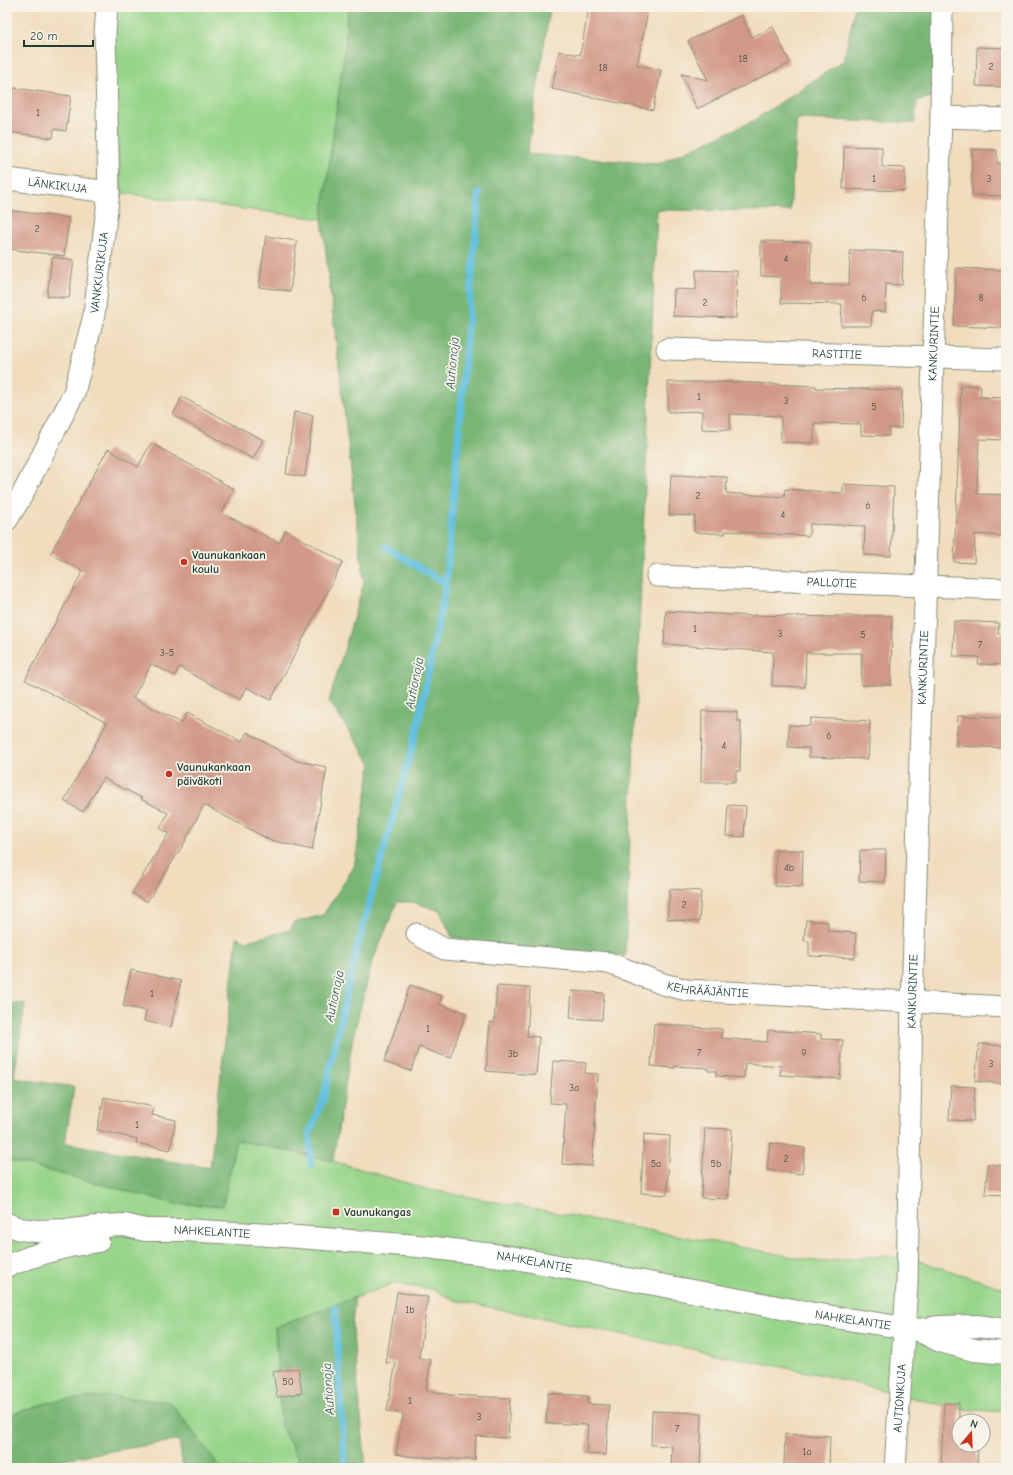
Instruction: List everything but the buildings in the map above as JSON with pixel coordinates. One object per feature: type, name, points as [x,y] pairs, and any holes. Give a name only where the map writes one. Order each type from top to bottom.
[{"type":"main road","name":"NAHKELANTIE","points":[[7,1224],[20,1229],[36,1231],[124,1226],[145,1230],[184,1230],[418,1246],[510,1257],[814,1314],[912,1329],[977,1326],[1006,1330]]},
{"type":"main road","name":"NAHKELANTIE","points":[[7,1266],[78,1243],[126,1238],[145,1230]]},
{"type":"main road","name":"NAHKELANTIE","points":[[912,1329],[940,1341],[974,1350],[1006,1353]]},
{"type":"street","name":"VANKKURIKUJA","points":[[7,520],[21,497],[74,393],[94,315],[109,192],[105,34],[107,7]]},
{"type":"street","name":"KANKURINTIE","points":[[912,1329],[907,1285],[912,1001],[934,356],[941,117],[942,7]]},
{"type":"street","points":[[941,117],[1006,119]]},
{"type":"street","name":"LÄNKIKUJA","points":[[7,178],[109,192]]},
{"type":"street","name":"RASTITIE","points":[[667,349],[1006,359]]},
{"type":"street","name":"PALLOTIE","points":[[658,576],[1006,589]]},
{"type":"street","name":"KEHRÄÄJÄNTIE","points":[[417,934],[444,949],[608,964],[663,984],[687,990],[1006,1007]]},
{"type":"street","name":"AUTIONKUJA","points":[[895,1468],[912,1329]]},
{"type":"green space","points":[[116,7],[348,7],[345,46],[322,219],[121,193],[113,80]]},
{"type":"green space","points":[[348,7],[550,7],[527,154],[658,164],[753,121],[844,60],[855,7],[937,7],[932,97],[917,101],[915,123],[797,119],[790,211],[657,210],[625,956],[480,943],[452,937],[440,911],[413,902],[397,902],[372,963],[353,1037],[333,1161],[236,1140],[223,1206],[176,1204],[7,1160],[7,1008],[12,1004],[25,1003],[14,1078],[74,1087],[65,1143],[210,1168],[237,937],[246,941],[291,930],[293,923],[323,915],[354,867],[371,764],[329,701],[364,582],[322,219],[345,46]]},
{"type":"green space","points":[[236,1139],[333,1161],[427,1189],[821,1262],[884,1256],[920,1261],[1006,1289],[1006,1412],[957,1409],[823,1375],[455,1300],[432,1289],[392,1284],[275,1328],[281,1426],[303,1468],[221,1468],[170,1402],[53,1401],[7,1416],[7,1160],[223,1205]]},
{"type":"green space","points":[[355,1297],[352,1325],[366,1468],[303,1468],[281,1426],[275,1328]]},
{"type":"green space","points":[[110,1396],[170,1402],[221,1468],[183,1468],[179,1440],[7,1468],[7,1416],[53,1401]]},
{"type":"waterway","name":"Autionoja","points":[[311,1165],[309,1134],[323,1100],[357,948],[417,730],[446,584],[479,193]]},
{"type":"waterway","points":[[386,547],[446,584]]},
{"type":"waterway","name":"Autionoja","points":[[335,1308],[345,1468]]},
{"type":"place","name":"Vaunukankaan koulu","points":[[184,562]]},
{"type":"place","name":"Vaunukankaan päiväkoti","points":[[169,774]]},
{"type":"place","name":"Vaunukangas","points":[[336,1212]]}]
